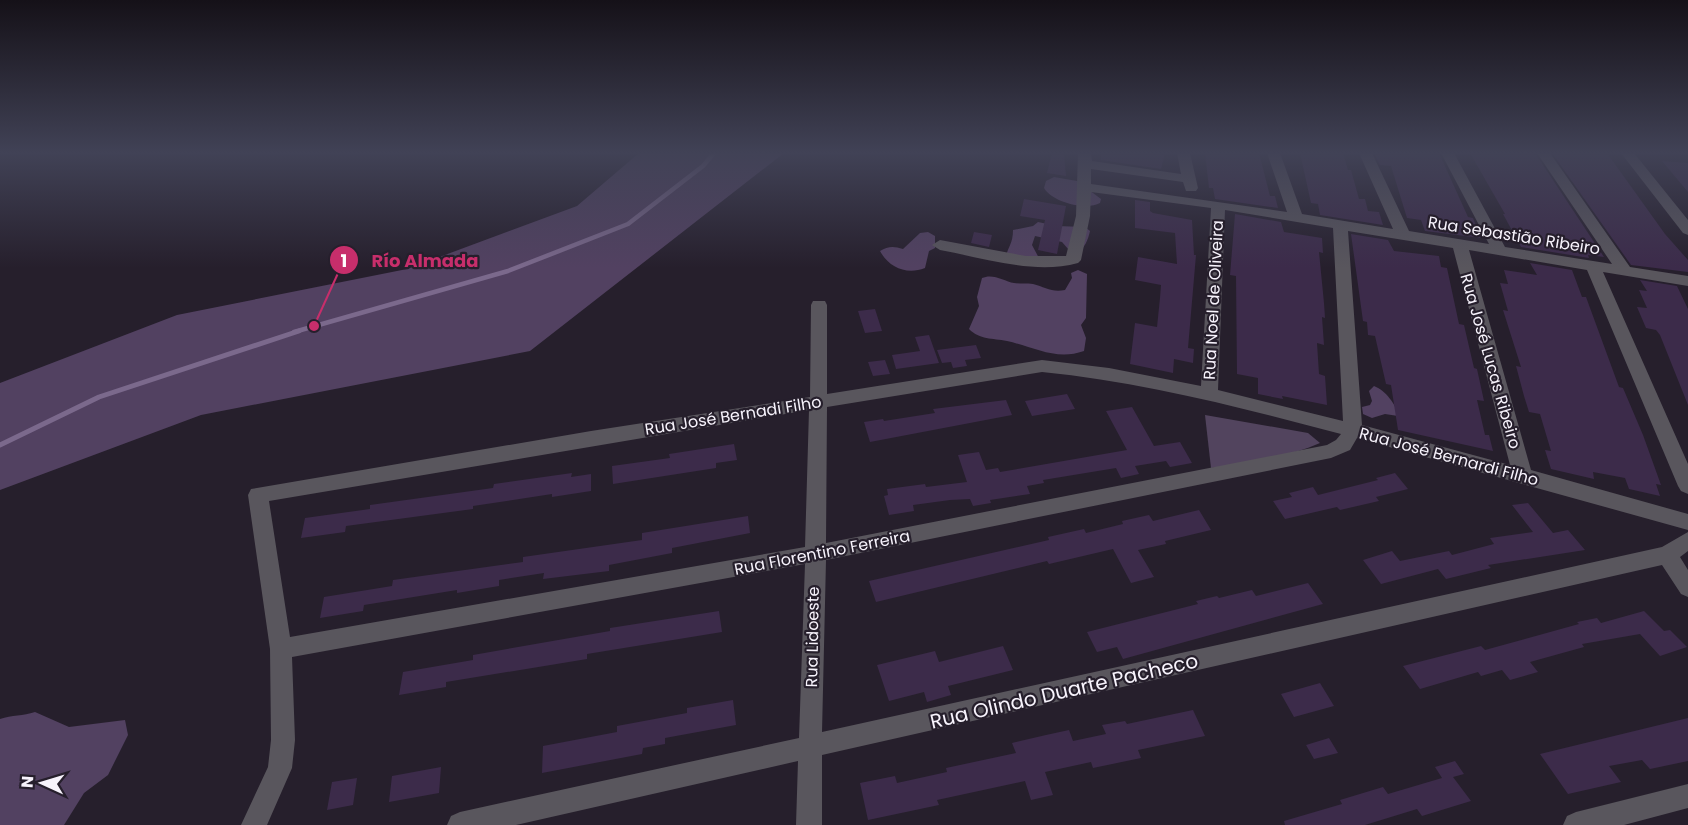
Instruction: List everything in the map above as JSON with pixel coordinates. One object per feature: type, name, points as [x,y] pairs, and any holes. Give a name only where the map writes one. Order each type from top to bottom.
[{"type":"street","points":[[940,245],[1030,260],[1063,262],[1073,260],[1083,216],[1085,192]]},
{"type":"street","name":"Rua Sebastião Ribeiro","points":[[1118,192],[1218,205],[1460,246],[1688,281]]},
{"type":"street","points":[[1192,192],[1194,202]]},
{"type":"street","points":[[1287,192],[1296,218]]},
{"type":"street","points":[[1384,192],[1404,236]]},
{"type":"street","points":[[1468,192],[1500,251]]},
{"type":"street","points":[[1570,192],[1624,270]]},
{"type":"street","points":[[1658,192],[1688,230]]},
{"type":"street","name":"Rua Noel de Oliveira","points":[[1209,394],[1218,205]]},
{"type":"street","points":[[1340,225],[1353,430]]},
{"type":"street","name":"Rua José Lucas Ribeiro","points":[[1460,246],[1523,476]]},
{"type":"street","points":[[1593,266],[1688,486]]},
{"type":"street","name":"Rua Lidoeste","points":[[809,825],[813,554],[819,400],[819,305]]},
{"type":"street","name":"Rua José Bernadi Filho","points":[[281,650],[258,495],[819,400],[1042,366],[1096,370],[1209,394]]},
{"type":"street","name":"Rua José Bernardi Filho","points":[[1209,394],[1353,430],[1688,522]]},
{"type":"street","name":"Rua Florentino Ferreira","points":[[281,650],[813,554],[1330,451],[1343,445],[1353,430]]},
{"type":"street","points":[[1688,540],[1667,555],[1688,588]]},
{"type":"street","name":"Rua Olindo Duarte Pacheco","points":[[460,825],[1667,555]]},
{"type":"street","points":[[254,825],[279,768],[283,740],[281,650]]},
{"type":"street","points":[[1576,825],[1688,796]]},
{"type":"shaded area","points":[[594,192],[735,192],[530,351],[201,415],[0,490],[0,383],[177,315],[407,269],[577,206]]},
{"type":"shaded area","points":[[1047,192],[1091,192],[1101,199],[1100,203],[1086,206],[1070,204]]},
{"type":"shaded area","points":[[1038,222],[1057,226],[1085,227],[1090,231],[1086,243],[1078,253],[1069,250],[1062,242],[1035,236],[1032,245],[1040,260],[1006,257],[1013,230],[1033,226]]},
{"type":"shaded area","points":[[928,232],[935,236],[935,248],[929,251],[925,268],[912,271],[893,266],[880,251],[891,247],[903,249],[920,233]]},
{"type":"shaded area","points":[[1078,270],[1087,274],[1086,318],[1081,325],[1086,338],[1084,351],[1074,354],[1054,354],[1007,341],[982,337],[969,329],[979,306],[977,297],[982,278],[994,277],[1060,291],[1065,290],[1072,278],[1071,273]]},
{"type":"shaded area","points":[[1374,386],[1390,398],[1398,416],[1385,414],[1372,418],[1363,414],[1362,407],[1370,405],[1372,401],[1369,391]]},
{"type":"shaded area","points":[[1205,415],[1308,433],[1320,443],[1266,460],[1211,468]]},
{"type":"shaded area","points":[[35,712],[69,727],[125,720],[128,735],[108,775],[84,793],[64,825],[0,825],[0,719]]},
{"type":"building","points":[[1214,192],[1269,192],[1270,196],[1275,196],[1278,208],[1215,199]]},
{"type":"building","points":[[1308,192],[1357,192],[1359,199],[1365,199],[1368,211],[1379,212],[1383,225],[1320,215],[1318,204],[1311,203]]},
{"type":"building","points":[[1399,192],[1456,192],[1468,217],[1473,218],[1481,238],[1425,231],[1421,220],[1407,218]]},
{"type":"building","points":[[1492,192],[1561,192],[1604,257],[1588,255],[1589,258],[1521,247],[1503,214],[1505,214]]},
{"type":"building","points":[[1579,192],[1635,192],[1665,234],[1688,260],[1688,272],[1631,265]]},
{"type":"building","points":[[1024,199],[1066,206],[1057,254],[1038,250],[1045,220],[1020,216]]},
{"type":"building","points":[[1135,200],[1150,202],[1150,211],[1153,213],[1192,220],[1194,255],[1196,255],[1188,348],[1194,349],[1193,363],[1174,359],[1173,373],[1130,364],[1135,323],[1157,327],[1161,285],[1135,280],[1138,257],[1177,264],[1175,233],[1135,228]]},
{"type":"building","points":[[1235,214],[1281,222],[1284,232],[1322,238],[1323,253],[1319,252],[1325,318],[1322,317],[1324,345],[1317,343],[1319,374],[1325,376],[1327,405],[1282,396],[1283,399],[1258,394],[1258,378],[1237,374],[1236,276],[1230,275]]},
{"type":"building","points":[[974,232],[992,235],[989,247],[971,243]]},
{"type":"building","points":[[1351,234],[1388,240],[1394,251],[1439,256],[1441,267],[1447,268],[1459,324],[1464,325],[1474,368],[1477,369],[1484,401],[1477,400],[1485,435],[1489,435],[1493,451],[1398,430],[1391,385],[1386,384],[1375,336],[1368,335],[1367,322],[1363,321]]},
{"type":"building","points":[[1530,263],[1572,270],[1582,297],[1586,297],[1619,387],[1623,388],[1643,435],[1661,485],[1656,484],[1660,496],[1629,489],[1625,478],[1593,472],[1594,479],[1551,469],[1545,450],[1551,451],[1540,414],[1529,412],[1524,396],[1516,366],[1521,367],[1503,310],[1508,311],[1500,283],[1508,284],[1504,270],[1537,275]]},
{"type":"building","points":[[1640,280],[1677,286],[1688,309],[1688,405],[1660,335],[1656,330],[1646,328],[1637,307],[1647,308],[1639,290],[1647,291]]},
{"type":"building","points":[[875,309],[882,331],[865,333],[858,311]]},
{"type":"building","points":[[929,335],[939,363],[896,369],[892,355],[920,351],[915,337]]},
{"type":"building","points":[[976,345],[981,358],[965,360],[967,366],[953,368],[951,362],[942,363],[937,350]]},
{"type":"building","points":[[885,360],[890,374],[873,376],[868,362]]},
{"type":"building","points":[[1067,394],[1075,409],[1032,416],[1025,401]]},
{"type":"building","points":[[1006,400],[1012,415],[870,442],[864,422],[935,413],[933,409]]},
{"type":"building","points":[[1132,407],[1154,446],[1180,442],[1192,463],[1170,467],[1166,461],[1135,466],[1139,474],[1121,478],[1116,468],[1043,480],[1044,483],[1027,486],[1030,494],[990,500],[991,503],[973,506],[970,499],[950,500],[913,505],[914,511],[889,515],[884,496],[888,495],[887,489],[967,482],[958,455],[979,452],[986,470],[998,468],[1000,472],[1127,450],[1106,411]]},
{"type":"building","points":[[734,444],[737,460],[716,463],[716,468],[613,484],[612,466],[670,458],[669,454]]},
{"type":"building","points":[[572,473],[571,477],[591,474],[591,491],[552,497],[552,494],[473,506],[473,509],[346,526],[345,532],[301,538],[305,518],[370,509],[370,505],[493,488],[494,484]]},
{"type":"building","points":[[1395,473],[1408,489],[1376,497],[1379,501],[1340,510],[1337,507],[1285,519],[1273,501],[1292,497],[1289,493],[1313,487],[1318,495],[1378,480],[1376,478]]},
{"type":"building","points":[[1528,503],[1553,533],[1568,530],[1585,550],[1488,565],[1491,568],[1446,579],[1438,569],[1381,584],[1363,560],[1392,551],[1400,561],[1449,551],[1452,555],[1494,544],[1490,538],[1533,532],[1512,505]]},
{"type":"building","points":[[1199,510],[1211,530],[1138,550],[1154,577],[1131,583],[1113,549],[1049,564],[1047,561],[876,602],[869,581],[1049,540],[1048,537],[1084,529],[1086,533],[1149,515],[1153,521]]},
{"type":"building","points":[[748,516],[750,533],[672,548],[672,553],[609,565],[609,571],[543,579],[544,573],[499,580],[499,586],[457,593],[457,590],[364,605],[363,611],[320,618],[324,597],[392,586],[393,580],[523,562],[523,557],[642,540],[642,533]]},
{"type":"building","points":[[1308,583],[1323,604],[1123,659],[1117,647],[1097,652],[1087,632],[1198,604],[1196,601],[1217,596],[1219,598],[1252,590],[1256,596]]},
{"type":"building","points":[[719,611],[722,632],[587,654],[587,659],[446,682],[446,687],[399,695],[403,672],[473,660],[473,655],[610,631],[610,628]]},
{"type":"building","points":[[1644,611],[1664,631],[1670,630],[1687,647],[1660,656],[1640,634],[1582,644],[1584,647],[1530,662],[1538,672],[1510,680],[1502,670],[1481,676],[1478,672],[1420,689],[1403,666],[1481,646],[1485,650],[1579,624],[1577,622],[1597,618],[1601,623]]},
{"type":"building","points":[[1003,646],[1013,670],[948,686],[951,695],[927,702],[924,692],[889,701],[877,665],[935,651],[939,662]]},
{"type":"building","points":[[1320,683],[1334,706],[1294,717],[1281,694]]},
{"type":"building","points":[[733,700],[736,725],[665,738],[665,744],[643,748],[642,754],[542,773],[543,746],[617,732],[617,726],[687,713],[687,708]]},
{"type":"building","points":[[1193,710],[1205,736],[1138,750],[1141,758],[1093,768],[1091,762],[1045,772],[1053,795],[1031,800],[1025,781],[937,800],[939,805],[868,820],[860,783],[895,776],[897,783],[947,772],[946,768],[1016,753],[1012,743],[1069,730],[1073,741],[1106,734],[1102,725],[1125,721],[1127,724]]},
{"type":"building","points":[[1688,718],[1688,761],[1650,769],[1642,760],[1609,766],[1621,782],[1568,794],[1540,754]]},
{"type":"building","points":[[1329,738],[1338,753],[1314,759],[1306,745]]},
{"type":"building","points":[[1455,761],[1464,774],[1453,777],[1471,801],[1422,816],[1417,809],[1365,825],[1285,825],[1284,821],[1342,804],[1340,800],[1383,787],[1388,794],[1442,778],[1435,767]]},
{"type":"building","points":[[441,767],[439,793],[389,802],[392,776]]},
{"type":"building","points":[[357,778],[353,805],[327,810],[332,782]]},
{"type":"waterway","points":[[294,332],[508,271],[628,224],[670,192]]},
{"type":"waterway","points":[[0,445],[99,397],[299,331]]},
{"type":"place","name":"Río Almada","points":[[314,326]]}]
